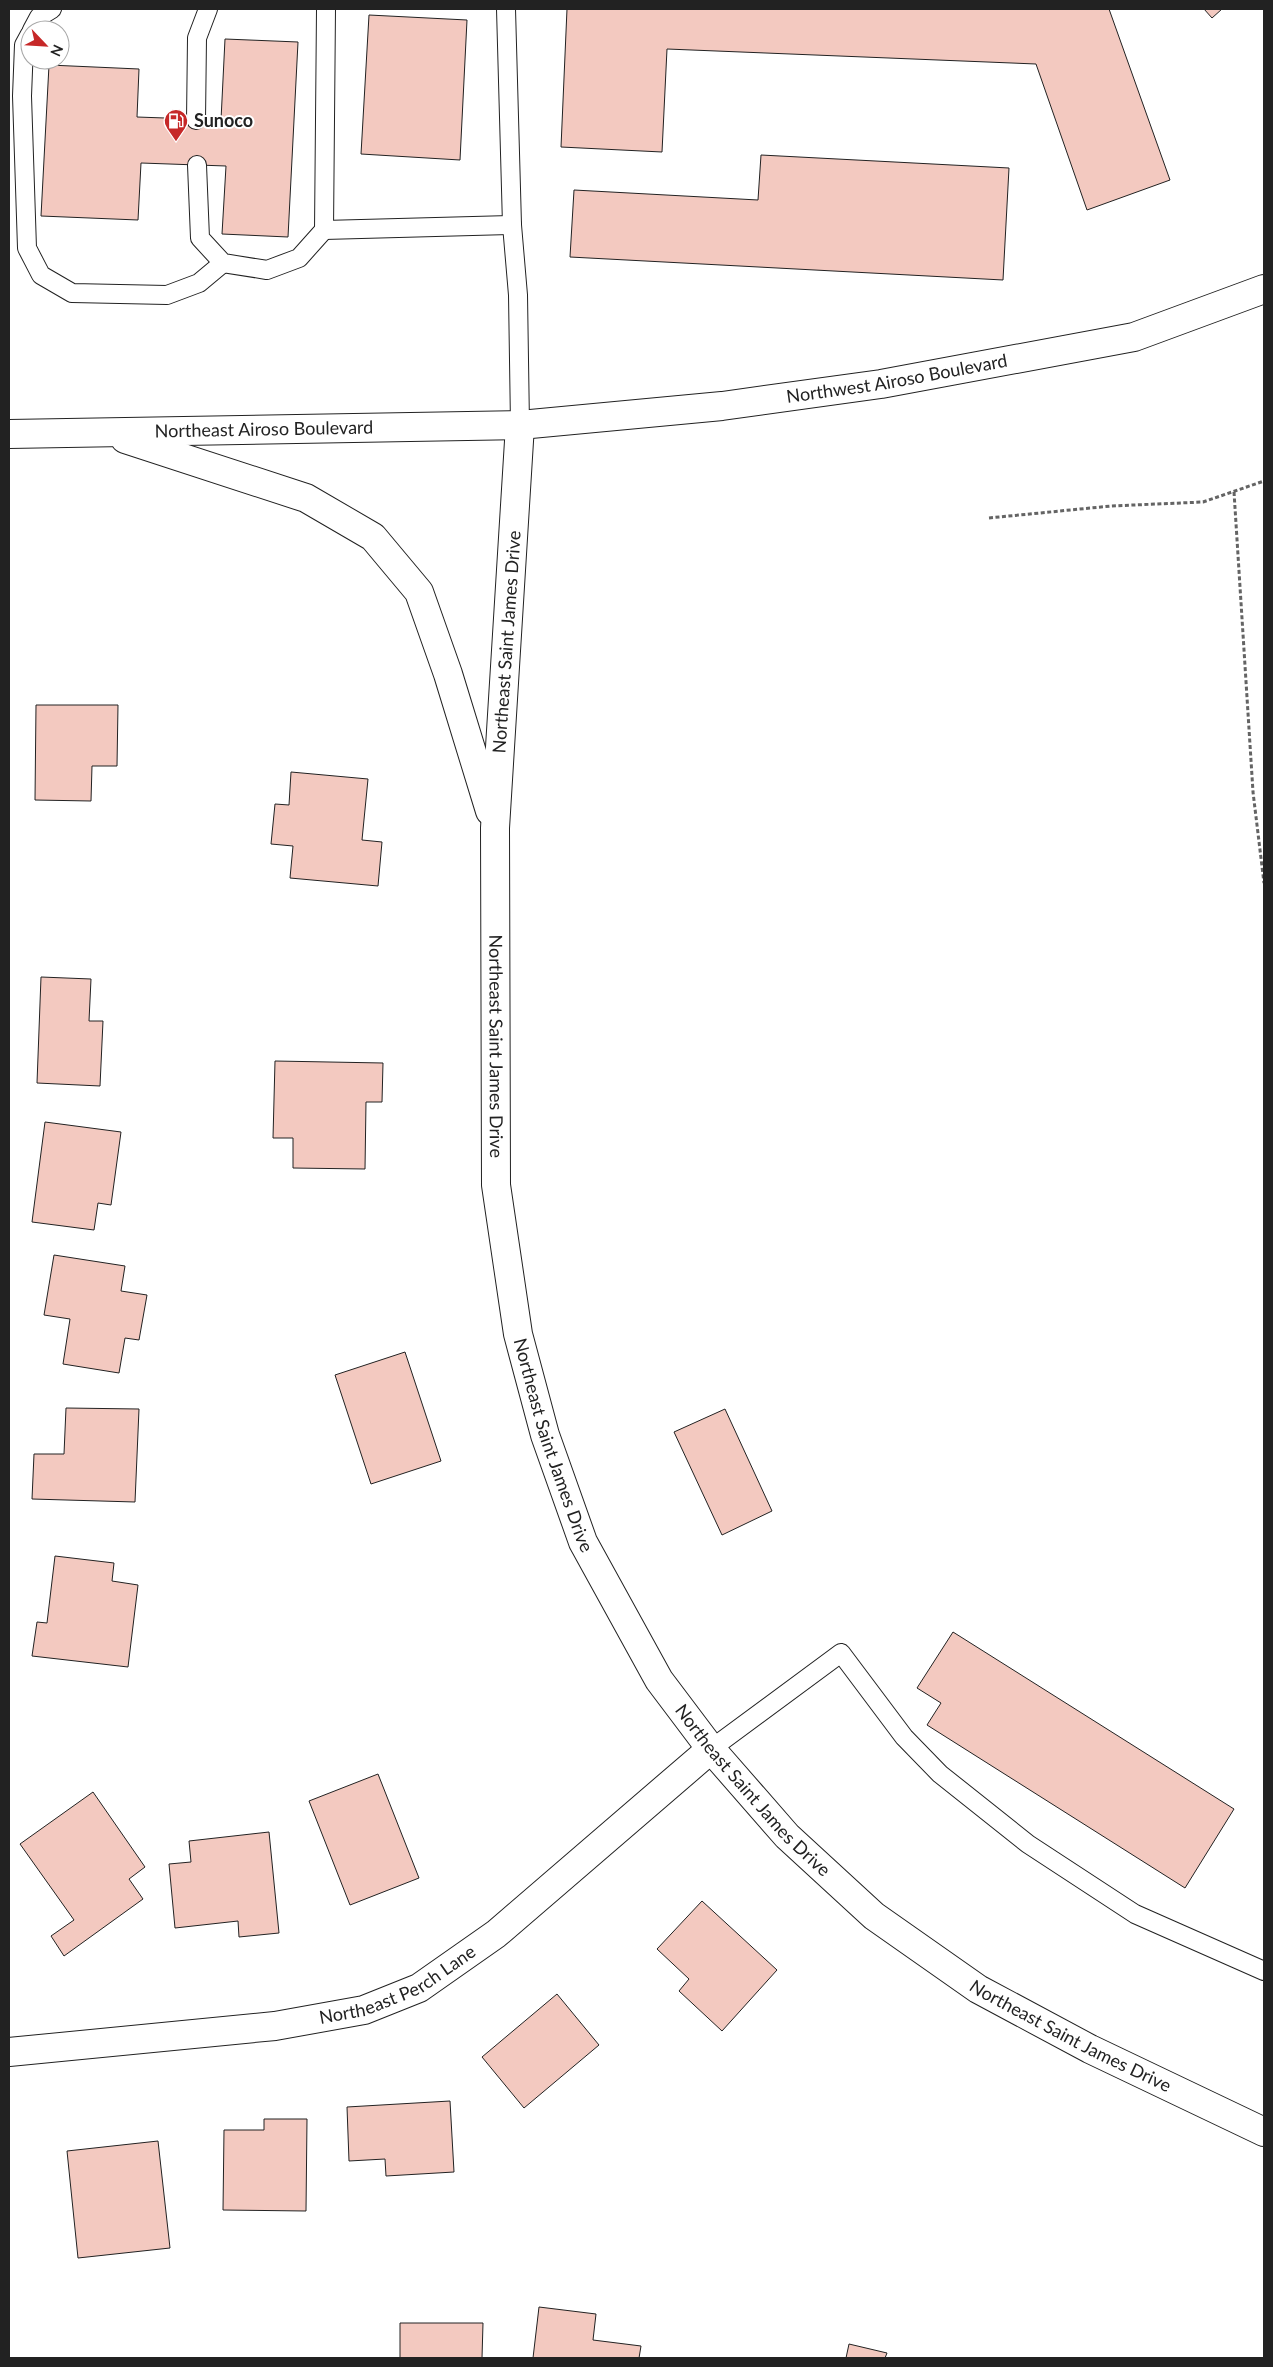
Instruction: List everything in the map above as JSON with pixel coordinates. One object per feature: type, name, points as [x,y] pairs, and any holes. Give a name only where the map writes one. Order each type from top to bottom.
[{"type":"main road","name":"Northwest Airoso Boulevard","points":[[520,425],[722,406],[881,384],[1134,337],[1264,289]]},
{"type":"main road","name":"Northeast Airoso Boulevard","points":[[9,434],[520,425]]},
{"type":"main road","name":"Northeast Saint James Drive","points":[[520,425],[495,828],[496,1185],[518,1334],[545,1435],[583,1542],[659,1680],[711,1749],[787,1836],[874,1916],[978,1990],[1090,2049],[1264,2132]]},
{"type":"main road","points":[[105,433],[306,498],[373,536],[419,592],[448,674],[495,828]]},
{"type":"main road","name":"Northeast Perch Lane","points":[[9,2052],[275,2026],[364,2010],[419,1988],[496,1934],[711,1749]]},
{"type":"lane","points":[[37,20],[52,9]]},
{"type":"lane","points":[[196,120],[197,38],[205,9]]},
{"type":"lane","points":[[197,165],[200,238],[223,263],[267,270],[299,258],[324,230],[326,9]]},
{"type":"lane","points":[[506,9],[512,225],[518,295],[520,425]]},
{"type":"lane","points":[[23,70],[22,96],[27,248],[41,275],[72,293],[167,295],[199,283],[223,263]]},
{"type":"lane","points":[[324,230],[512,225]]},
{"type":"lane","points":[[711,1749],[840,1653],[904,1737],[940,1774],[1028,1844],[1135,1914],[1264,1971]]},
{"type":"path","points":[[988,518],[1111,506],[1203,502],[1264,481]]},
{"type":"path","points":[[1234,492],[1253,792],[1264,883]]},
{"type":"building","points":[[567,9],[1109,9],[1170,180],[1087,210],[1036,64],[667,49],[662,152],[561,147]]},
{"type":"building","points":[[1204,9],[1222,9],[1212,18]]},
{"type":"building","points":[[369,15],[467,20],[460,160],[361,154]]},
{"type":"building","points":[[225,39],[298,42],[288,237],[222,234],[226,166],[141,163],[138,220],[41,216],[49,70],[70,70],[70,66],[139,69],[137,117],[221,120]]},
{"type":"building","points":[[761,155],[1009,168],[1003,280],[570,257],[574,190],[758,200]]},
{"type":"building","points":[[36,705],[118,705],[117,766],[92,766],[91,801],[35,800]]},
{"type":"building","points":[[291,772],[368,779],[362,840],[382,842],[378,886],[290,878],[293,846],[271,844],[275,804],[289,805]]},
{"type":"building","points":[[41,977],[91,979],[89,1021],[103,1021],[100,1086],[37,1083]]},
{"type":"building","points":[[275,1061],[383,1063],[382,1102],[366,1102],[365,1169],[293,1168],[293,1138],[273,1138]]},
{"type":"building","points":[[45,1122],[121,1132],[111,1205],[98,1203],[94,1230],[32,1222]]},
{"type":"building","points":[[54,1255],[125,1266],[121,1291],[147,1295],[139,1340],[125,1338],[119,1373],[63,1364],[70,1319],[44,1315]]},
{"type":"building","points":[[405,1352],[441,1461],[371,1484],[335,1375]]},
{"type":"building","points":[[66,1408],[139,1409],[135,1502],[32,1499],[34,1454],[64,1454]]},
{"type":"building","points":[[725,1409],[772,1511],[722,1535],[674,1432]]},
{"type":"building","points":[[55,1556],[114,1563],[112,1581],[138,1585],[128,1667],[32,1656],[37,1622],[47,1623]]},
{"type":"building","points":[[953,1632],[1234,1809],[1185,1888],[927,1725],[941,1703],[917,1688]]},
{"type":"building","points":[[378,1774],[419,1878],[350,1905],[309,1801]]},
{"type":"building","points":[[93,1792],[145,1867],[129,1879],[143,1899],[64,1956],[51,1936],[74,1920],[20,1844]]},
{"type":"building","points":[[269,1832],[279,1933],[239,1937],[238,1921],[175,1928],[169,1864],[191,1862],[189,1841]]},
{"type":"building","points":[[702,1901],[777,1970],[722,2031],[679,1991],[689,1979],[657,1949]]},
{"type":"building","points":[[557,1994],[599,2045],[524,2108],[482,2057]]},
{"type":"building","points":[[450,2101],[454,2172],[386,2176],[385,2159],[349,2161],[347,2107]]},
{"type":"building","points":[[264,2119],[307,2119],[306,2211],[223,2210],[224,2130],[264,2130]]},
{"type":"building","points":[[158,2141],[170,2248],[78,2258],[67,2151]]},
{"type":"building","points":[[539,2307],[596,2314],[593,2340],[641,2346],[639,2358],[533,2358]]},
{"type":"building","points":[[400,2323],[483,2323],[482,2358],[400,2358]]},
{"type":"building","points":[[849,2344],[887,2353],[885,2358],[846,2358]]},
{"type":"place","name":"Sunoco","points":[[176,142]]}]
